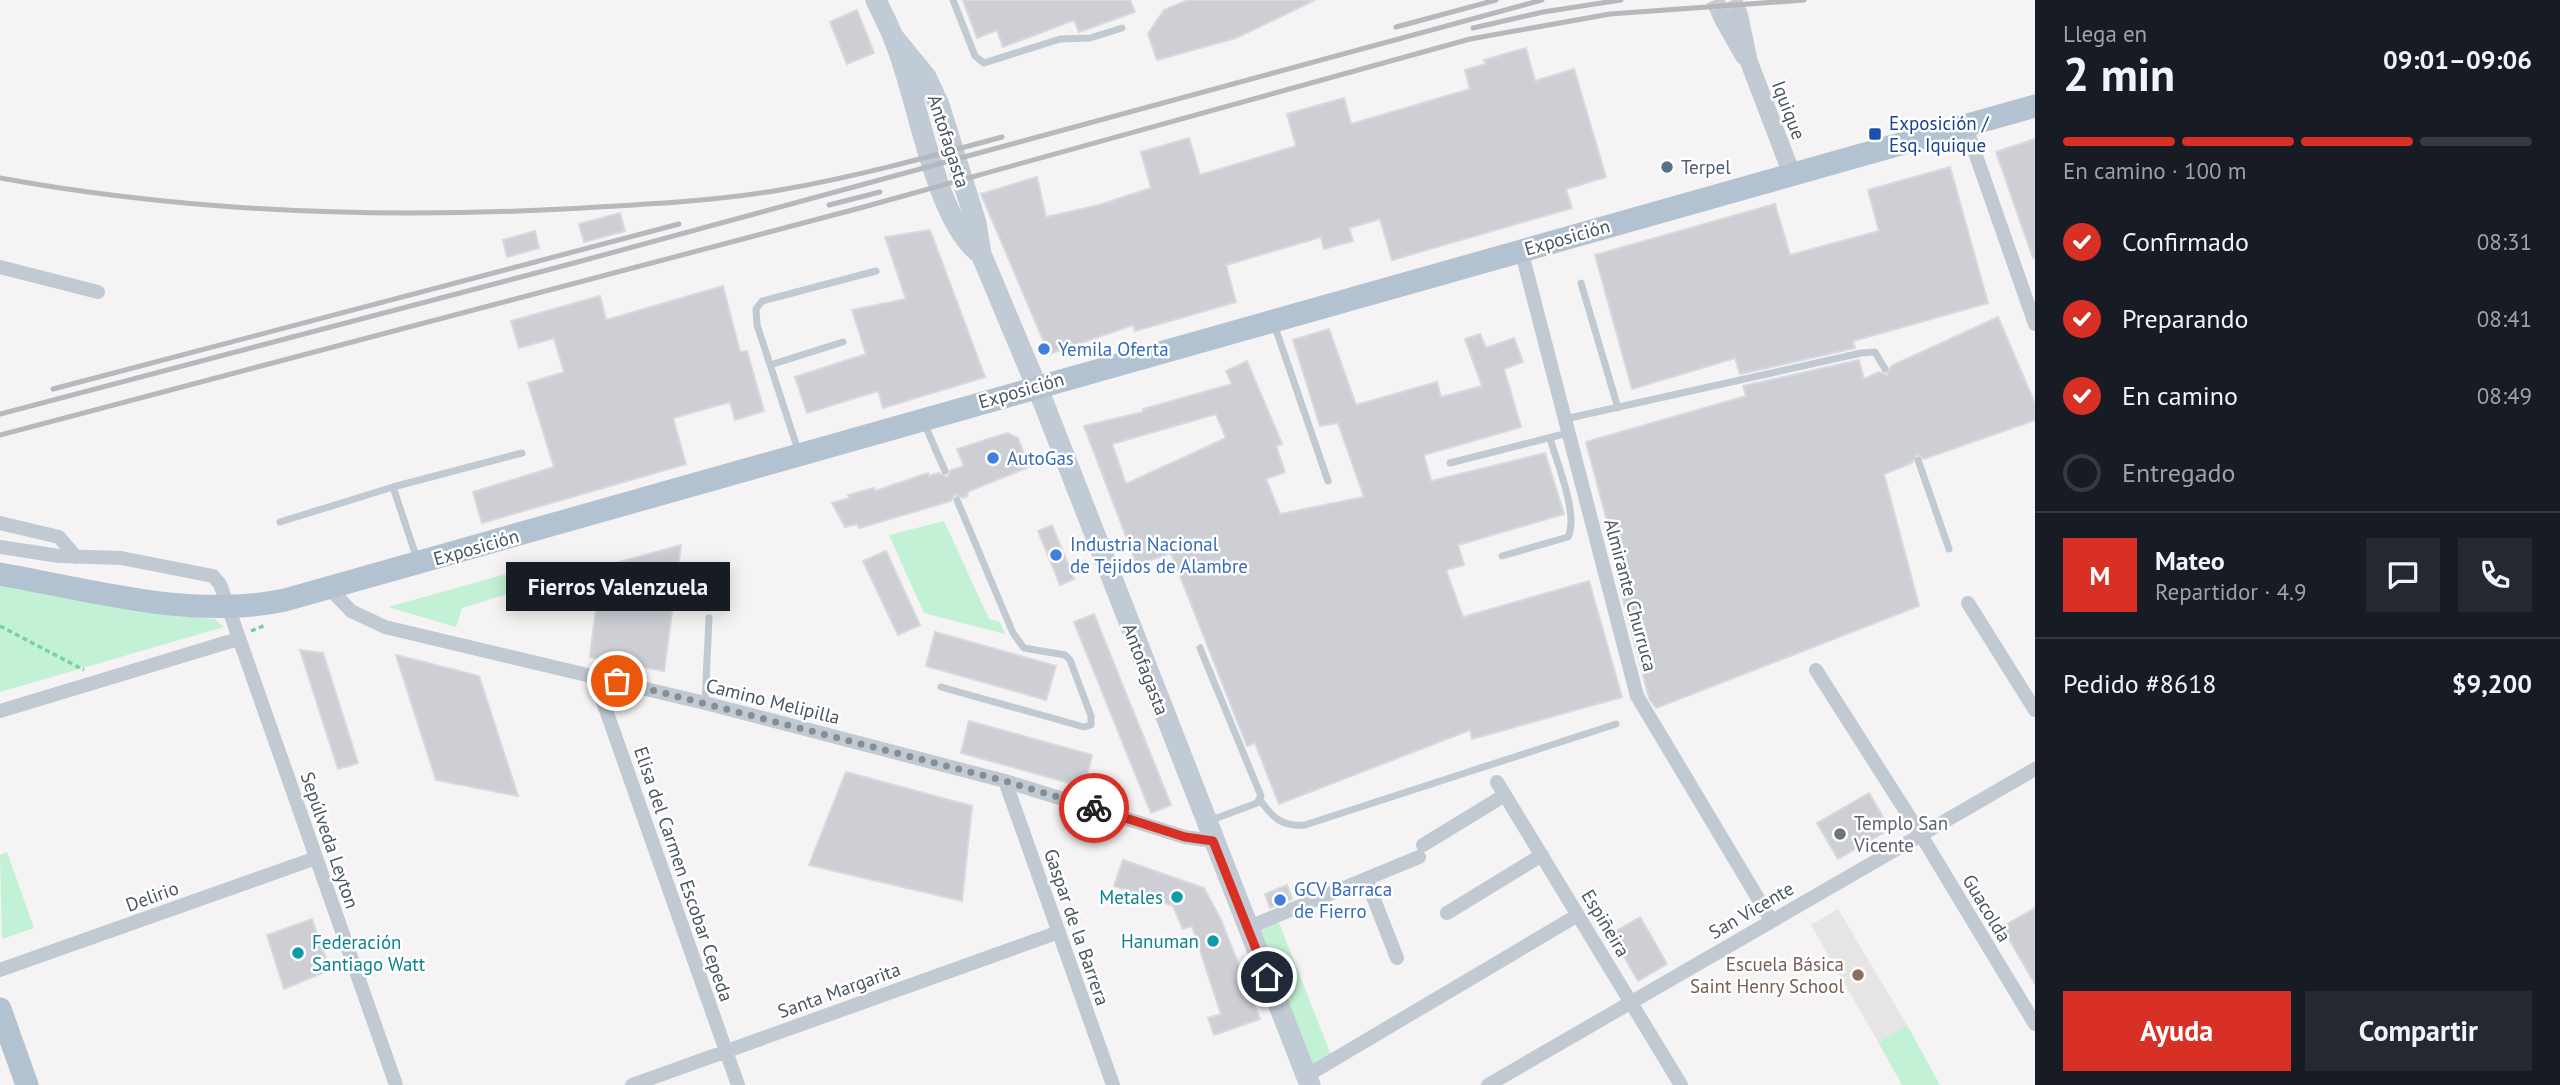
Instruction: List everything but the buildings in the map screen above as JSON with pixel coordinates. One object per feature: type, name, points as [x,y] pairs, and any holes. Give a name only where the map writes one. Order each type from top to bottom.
[{"type":"main road","name":"Antofagasta","points":[[876,0],[895,39],[944,196],[962,234],[981,254],[1037,386],[1308,1081]]},
{"type":"main road","name":"Exposición","points":[[0,574],[120,596],[228,608],[267,604],[330,589],[1791,172],[2035,106]]},
{"type":"main road","points":[[0,1009],[27,1085]]},
{"type":"street","name":"Iquique","points":[[1730,16],[1791,172]]},
{"type":"street","points":[[1965,124],[2035,324]]},
{"type":"street","name":"Almirante Churruca","points":[[1521,250],[1637,696],[1772,920]]},
{"type":"street","points":[[0,267],[98,292]]},
{"type":"street","points":[[0,523],[59,537],[76,557]]},
{"type":"street","points":[[0,547],[76,557]]},
{"type":"street","name":"Sepúlveda Leyton","points":[[76,557],[121,558],[213,576],[220,583],[396,1085]]},
{"type":"street","name":"Camino Melipilla","points":[[330,589],[351,611],[385,626],[705,703],[1005,781],[1185,837],[1209,832]]},
{"type":"street","points":[[1968,603],[2035,710]]},
{"type":"street","points":[[0,712],[238,639]]},
{"type":"street","name":"Guacolda","points":[[1816,670],[1921,835],[2035,1024]]},
{"type":"street","name":"Elisa del Carmen Escobar Cepeda","points":[[594,676],[738,1085]]},
{"type":"street","name":"San Vicente","points":[[1488,1085],[2035,769]]},
{"type":"street","name":"Gaspar de la Barrera","points":[[1005,781],[1113,1085]]},
{"type":"street","name":"Espiñeira","points":[[1497,782],[1681,1085]]},
{"type":"street","points":[[1247,928],[1366,879],[1421,851],[1505,795]]},
{"type":"street","points":[[1447,913],[1542,855]]},
{"type":"street","name":"Delirio","points":[[0,970],[316,858]]},
{"type":"street","points":[[1366,879],[1397,958]]},
{"type":"street","points":[[1308,1081],[1578,915]]},
{"type":"street","name":"Santa Margarita","points":[[632,1085],[1059,932]]},
{"type":"lane","points":[[953,0],[975,56],[984,63],[1060,39],[1090,38],[1122,28]]},
{"type":"lane","points":[[799,454],[757,325],[756,309],[762,302],[876,271]]},
{"type":"lane","points":[[1581,283],[1618,408]]},
{"type":"lane","points":[[1272,320],[1328,481]]},
{"type":"lane","points":[[770,365],[843,342]]},
{"type":"lane","points":[[1450,463],[1550,439],[1567,426],[1618,408],[1861,353],[1875,352],[1885,369]]},
{"type":"lane","points":[[923,419],[944,471]]},
{"type":"lane","points":[[1502,556],[1567,537],[1572,528],[1571,513],[1550,439]]},
{"type":"lane","points":[[279,522],[393,487],[522,453]]},
{"type":"lane","points":[[1918,460],[1949,549]]},
{"type":"lane","points":[[393,487],[418,564]]},
{"type":"lane","points":[[941,687],[1084,727],[1091,725],[1091,716],[1070,660],[1065,655],[1024,648],[1013,633],[957,500]]},
{"type":"lane","points":[[705,703],[709,618]]},
{"type":"lane","points":[[1200,648],[1260,791],[1260,800],[1272,816],[1284,825],[1305,825],[1616,724]]},
{"type":"lane","points":[[1209,832],[1260,800]]},
{"type":"path","points":[[0,626],[84,670],[72,674]]},
{"type":"shaded area","name":"Escuela Básica Saint Henry School","points":[[1838,909],[1907,1025],[1878,1042],[1811,925]]},
{"type":"green space","points":[[944,521],[989,619],[1000,622],[1005,634],[924,613],[889,535]]},
{"type":"green space","points":[[528,568],[534,586],[462,608],[456,627],[388,607]]},
{"type":"green space","points":[[0,585],[170,615],[215,619],[224,627],[0,692]]},
{"type":"green space","points":[[7,852],[34,928],[2,939],[0,855]]},
{"type":"green space","points":[[1277,918],[1331,1055],[1313,1065],[1257,926]]},
{"type":"green space","points":[[1907,1025],[1940,1085],[1902,1085],[1878,1042]]},
{"type":"tunnel","points":[[1715,0],[1722,17]]},
{"type":"tunnel","points":[[1733,0],[1739,15]]},
{"type":"railway","points":[[1396,27],[1496,0]]},
{"type":"railway","points":[[0,414],[574,263],[1542,0]]},
{"type":"railway","points":[[1473,28],[1543,12],[1621,0]]},
{"type":"railway","points":[[0,435],[860,208],[1470,39],[1610,14],[1804,0]]},
{"type":"railway","points":[[0,178],[140,199],[281,210],[352,213],[493,212],[645,204],[753,194],[864,173],[1002,137]]},
{"type":"railway","points":[[829,205],[880,192]]},
{"type":"railway","points":[[53,389],[679,224]]},
{"type":"way so far","points":[[617,681],[1005,781],[1094,808]]},
{"type":"place","name":"Exposición / Esq. Iquique","points":[[1875,134]]},
{"type":"place","name":"Terpel","points":[[1667,167]]},
{"type":"place","name":"Yemila Oferta","points":[[1044,349]]},
{"type":"place","name":"AutoGas","points":[[993,458]]},
{"type":"place","name":"Industria Nacional de Tejidos de Alambre","points":[[1056,555]]},
{"type":"place","name":"Fierros Valenzuela","points":[[617,681]]},
{"type":"place","name":"Templo San Vicente","points":[[1840,834]]},
{"type":"place","name":"Metales","points":[[1177,897]]},
{"type":"place","name":"GCV Barraca de Fierro","points":[[1280,900]]},
{"type":"place","name":"Hanuman","points":[[1213,941]]},
{"type":"place","name":"Federación Santiago Watt","points":[[298,953]]},
{"type":"place","name":"Escuela Básica Saint Henry School","points":[[1858,975]]},
{"type":"route","points":[[1094,808],[1185,837],[1213,841],[1267,977]]}]
